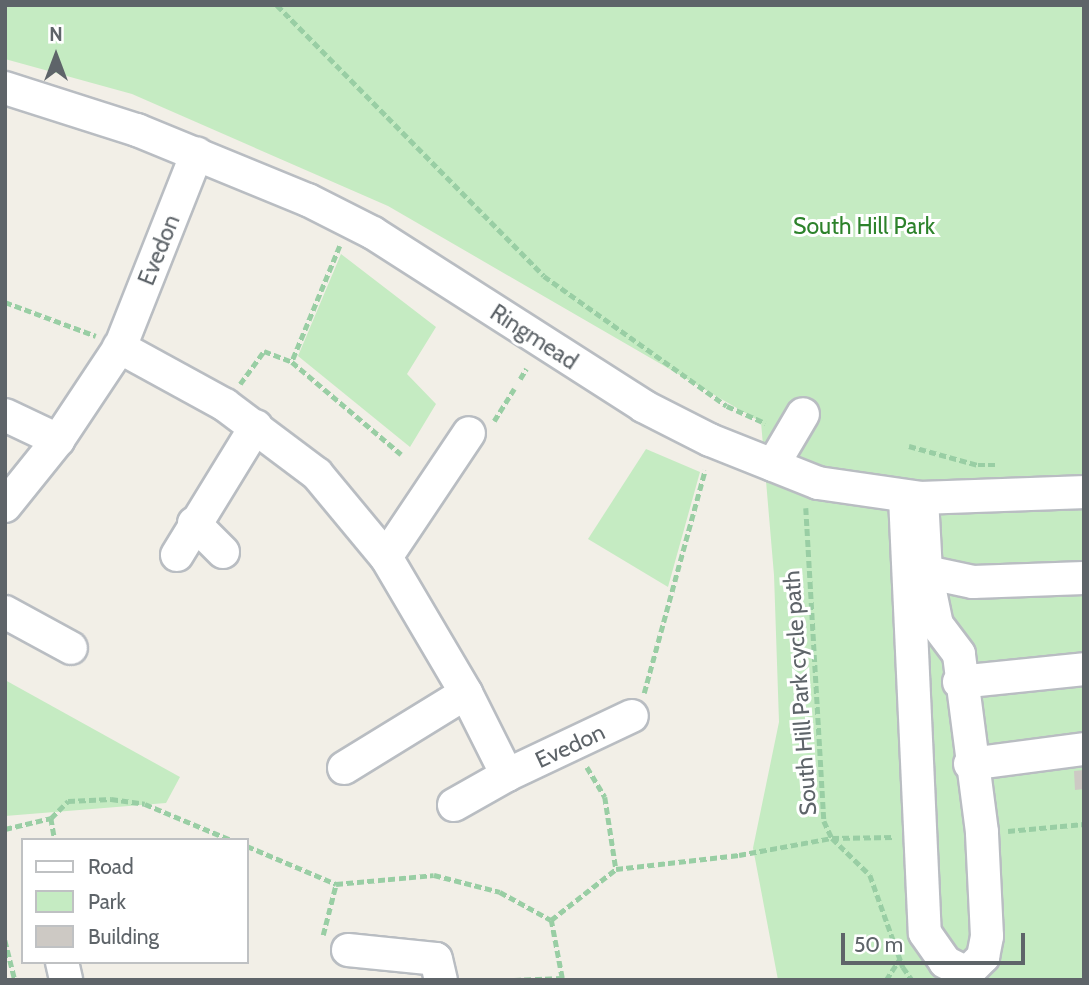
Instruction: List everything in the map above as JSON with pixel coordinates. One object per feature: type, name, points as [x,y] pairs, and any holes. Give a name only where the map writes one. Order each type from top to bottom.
[{"type":"street","name":"Ringmead","points":[[5,88],[197,153],[308,200],[373,233],[643,406],[773,466],[818,483],[913,498],[1084,492]]},
{"type":"street","name":"Evedon","points":[[5,506],[58,440],[120,346],[197,153]]},
{"type":"street","name":"Evedon","points":[[120,346],[225,405],[317,474],[386,557],[466,693],[507,775]]},
{"type":"street","points":[[5,415],[58,440]]},
{"type":"street","points":[[773,466],[797,424]]},
{"type":"street","points":[[177,555],[194,523],[256,426]]},
{"type":"street","points":[[386,557],[469,433]]},
{"type":"street","points":[[913,498],[937,625],[958,654],[970,764],[982,832],[987,936],[983,957],[967,973],[945,962],[925,933],[913,498]]},
{"type":"street","points":[[194,523],[223,552]]},
{"type":"street","points":[[926,572],[973,582],[1084,578]]},
{"type":"street","points":[[5,612],[71,648]]},
{"type":"street","points":[[959,682],[1084,669]]},
{"type":"street","points":[[344,768],[466,693]]},
{"type":"street","name":"Evedon","points":[[454,805],[507,775],[632,716]]},
{"type":"street","points":[[970,764],[1084,749]]},
{"type":"street","points":[[348,950],[436,959],[441,980]]},
{"type":"path","points":[[277,5],[544,276],[727,406],[797,424]]},
{"type":"path","points":[[292,362],[340,246]]},
{"type":"path","points":[[5,302],[120,346]]},
{"type":"path","points":[[225,405],[264,351],[292,362],[401,454]]},
{"type":"path","points":[[520,379],[526,369]]},
{"type":"path","points":[[469,433],[490,427],[514,389]]},
{"type":"path","points":[[909,446],[978,465],[1004,465]]},
{"type":"path","points":[[632,716],[645,692],[705,470]]},
{"type":"path","name":"South Hill Park cycle path","points":[[806,504],[824,821],[832,838],[870,875],[900,959],[912,980]]},
{"type":"path","points":[[574,744],[605,797],[616,869]]},
{"type":"path","points":[[5,829],[51,818],[68,801],[111,799],[145,804],[226,838]]},
{"type":"path","points":[[51,818],[55,838]]},
{"type":"path","points":[[1001,831],[1084,824]]},
{"type":"path","points":[[551,920],[616,869],[739,855],[832,838],[898,837]]},
{"type":"path","points":[[248,846],[336,884],[434,875],[500,892],[551,920]]},
{"type":"path","points":[[336,884],[322,940],[348,950]]},
{"type":"path","points":[[514,980],[562,978],[551,920]]},
{"type":"path","points":[[5,940],[15,980]]},
{"type":"path","points":[[886,980],[900,959]]},
{"type":"green space","name":"South Hill Park","points":[[5,5],[1084,5],[1084,980],[778,980],[753,848],[779,722],[774,575],[761,422],[388,206],[132,94],[5,59]]},
{"type":"green space","points":[[341,254],[436,327],[407,374],[436,404],[410,447],[298,356]]},
{"type":"green space","points":[[646,449],[700,472],[668,587],[588,539]]},
{"type":"green space","points":[[5,680],[180,777],[166,803],[5,816]]},
{"type":"building","points":[[1084,770],[1084,789],[1075,790],[1074,771]]}]
